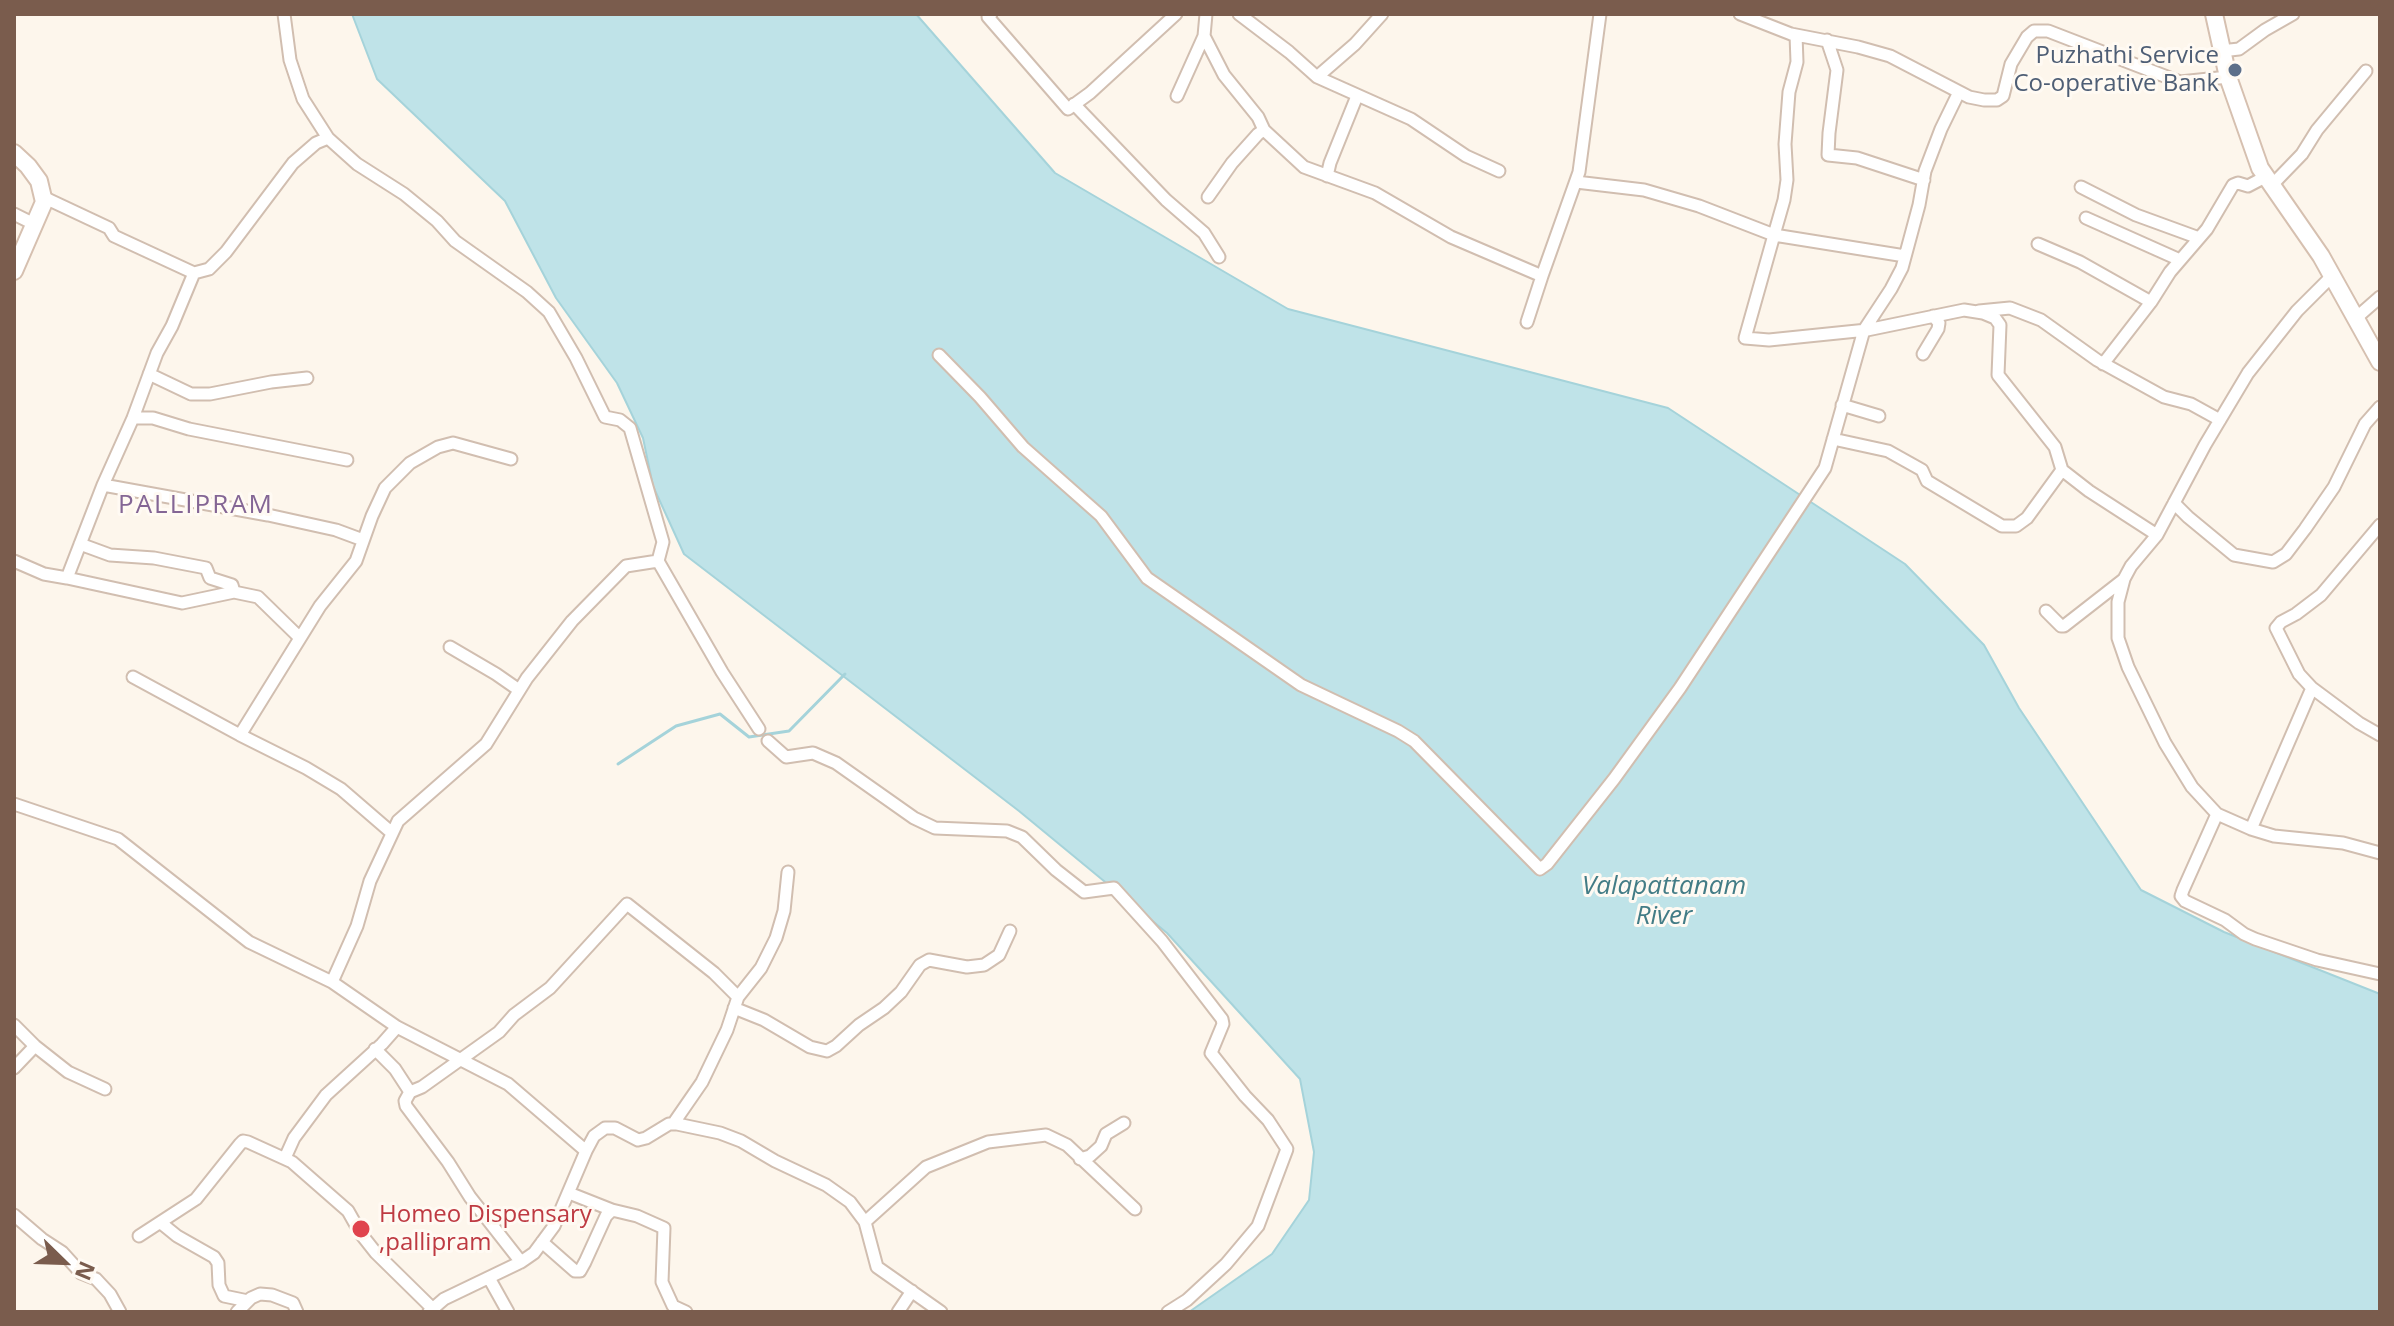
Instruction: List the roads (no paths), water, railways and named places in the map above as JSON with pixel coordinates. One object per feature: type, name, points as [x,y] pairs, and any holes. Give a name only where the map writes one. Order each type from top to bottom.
[{"type":"main road","points":[[2214,14],[2228,77],[2260,168],[2332,276],[2380,362]]},
{"type":"main road","points":[[14,153],[39,181],[44,202],[16,260]]},
{"type":"street","points":[[284,14],[290,60],[303,99],[328,138],[357,164],[404,194],[437,221],[455,241],[527,292],[549,312],[605,417],[620,420],[630,428],[663,542],[658,561],[759,729]]},
{"type":"street","points":[[991,14],[988,17],[1068,109],[1176,14]]},
{"type":"street","points":[[1177,96],[1204,36],[1206,14]]},
{"type":"street","points":[[1239,14],[1317,77],[1411,119],[1466,156],[1499,171]]},
{"type":"street","points":[[1317,77],[1355,44],[1382,14]]},
{"type":"street","points":[[1527,322],[1579,172],[1600,14]]},
{"type":"street","points":[[2221,51],[2239,49],[2293,14]]},
{"type":"street","points":[[1743,15],[1796,35],[1890,56],[1959,92],[1984,100],[1997,100],[2003,96],[2011,64],[2034,31],[2048,31],[2180,82],[2228,77]]},
{"type":"street","points":[[1796,35],[1797,62],[1789,92],[1785,144],[1787,180],[1784,200],[1745,338],[1769,340],[1864,330],[1964,310],[1995,318],[2000,325],[1998,375],[2055,447],[2062,470],[2157,535]]},
{"type":"street","points":[[1204,36],[1224,75],[1258,117],[1264,130],[1304,167],[1375,193],[1451,237],[1542,276]]},
{"type":"street","points":[[1827,40],[1837,70],[1828,155],[1857,158],[1924,180]]},
{"type":"street","points":[[2103,364],[2216,215],[2233,185],[2248,186],[2270,180],[2302,154],[2317,130],[2366,71]]},
{"type":"street","points":[[939,355],[1023,447],[1101,516],[1147,578],[1301,685],[1414,741],[1540,869],[1605,791],[1680,688],[1825,468],[1864,330],[1902,268],[1924,180],[1941,129],[1959,92]]},
{"type":"street","points":[[1327,176],[1357,96]]},
{"type":"street","points":[[1074,104],[1166,200],[1204,233],[1219,257]]},
{"type":"street","points":[[1208,197],[1232,163],[1264,130]]},
{"type":"street","points":[[43,197],[109,228],[114,236],[194,273],[209,269],[226,252],[293,163],[316,143],[328,138]]},
{"type":"street","points":[[1576,182],[1644,190],[1699,206],[1774,235],[1905,256]]},
{"type":"street","points":[[2081,187],[2136,215],[2199,238]]},
{"type":"street","points":[[14,214],[34,224]]},
{"type":"street","points":[[2086,218],[2180,260]]},
{"type":"street","points":[[2038,244],[2080,262],[2151,302]]},
{"type":"street","points":[[67,578],[149,374],[194,273]]},
{"type":"street","points":[[2332,276],[2297,311],[2248,373],[2157,535],[2131,566],[2118,602],[2118,638],[2128,667],[2165,743],[2192,787],[2217,814],[2251,829],[2284,837],[2343,843],[2380,853]]},
{"type":"street","points":[[2356,318],[2380,297]]},
{"type":"street","points":[[1977,312],[2000,309],[2020,311],[2057,330],[2103,364],[2164,397],[2191,404],[2220,420]]},
{"type":"street","points":[[1923,354],[1938,329],[1939,323],[1933,316]]},
{"type":"street","points":[[149,374],[191,394],[210,394],[307,378]]},
{"type":"street","points":[[1842,405],[1879,416]]},
{"type":"street","points":[[2174,503],[2234,555],[2273,562],[2286,554],[2334,487],[2365,424],[2380,407]]},
{"type":"street","points":[[133,418],[153,418],[189,429],[347,460]]},
{"type":"street","points":[[1833,439],[1888,451],[1922,470],[1927,481],[2002,526],[2016,526],[2027,518],[2062,470]]},
{"type":"street","points":[[240,735],[320,606],[356,561],[385,488],[410,463],[453,443],[511,459]]},
{"type":"street","points":[[103,485],[268,515],[336,530],[363,540]]},
{"type":"street","points":[[2380,525],[2321,595],[2276,628],[2299,674],[2312,688],[2380,735]]},
{"type":"street","points":[[80,544],[110,555],[154,558],[206,568],[210,578],[232,585],[234,592]]},
{"type":"street","points":[[14,561],[44,574],[182,603],[234,592],[258,597],[300,638]]},
{"type":"street","points":[[332,982],[357,926],[370,881],[398,821],[486,744],[519,690],[572,621],[626,566],[658,561]]},
{"type":"street","points":[[2046,611],[2064,626],[2124,579]]},
{"type":"street","points":[[450,647],[519,690]]},
{"type":"street","points":[[133,677],[341,789],[392,833]]},
{"type":"street","points":[[2251,829],[2312,688]]},
{"type":"street","points":[[768,741],[786,757],[813,753],[836,763],[914,818],[935,828],[1007,831],[1022,837],[1084,892],[1114,888],[1162,941],[1222,1019],[1223,1024],[1211,1053],[1268,1120],[1287,1149],[1258,1226],[1226,1264],[1187,1300],[1168,1312]]},
{"type":"street","points":[[14,804],[118,839],[249,942],[332,982],[397,1027],[508,1084],[586,1151]]},
{"type":"street","points":[[2217,814],[2183,890],[2181,896],[2185,901],[2255,939],[2317,960],[2380,974]]},
{"type":"street","points":[[139,1236],[196,1199],[243,1141],[285,1158],[348,1211],[376,1253],[431,1311],[444,1299],[521,1262],[534,1253],[554,1226],[594,1136],[605,1128],[615,1128],[638,1140],[646,1138],[673,1124],[702,1082],[727,1030],[736,1002],[761,968],[776,938],[784,911],[788,872]]},
{"type":"street","points":[[521,1262],[470,1197],[405,1101],[410,1092],[422,1087],[499,1032],[514,1015],[550,988],[627,904],[714,973],[736,1002],[810,1047],[827,1051],[893,1000],[920,965],[929,960],[967,967],[984,965],[999,955],[1010,931]]},
{"type":"street","points":[[14,1025],[68,1072],[105,1089]]},
{"type":"street","points":[[285,1158],[294,1138],[326,1095],[397,1027]]},
{"type":"street","points":[[14,1068],[35,1046]]},
{"type":"street","points":[[375,1049],[395,1069],[410,1092]]},
{"type":"street","points":[[1080,1159],[1090,1156],[1101,1146],[1106,1134],[1124,1123]]},
{"type":"street","points":[[673,1124],[697,1127],[741,1141],[826,1185],[850,1202],[865,1222],[877,1267],[941,1312]]},
{"type":"street","points":[[865,1222],[926,1167],[988,1142],[1046,1135],[1067,1145],[1135,1209]]},
{"type":"street","points":[[569,1193],[664,1228],[662,1282],[673,1306],[686,1312]]},
{"type":"street","points":[[542,1242],[575,1271],[580,1271],[606,1216],[612,1210]]},
{"type":"street","points":[[14,1215],[62,1252],[81,1273],[96,1279],[110,1294],[120,1312]]},
{"type":"street","points":[[161,1223],[214,1257],[224,1296],[248,1301]]},
{"type":"street","points":[[489,1278],[508,1312]]},
{"type":"street","points":[[898,1312],[912,1291]]},
{"type":"street","points":[[237,1312],[260,1294],[293,1303],[297,1312]]},
{"type":"water","name":"Valapattanam River","points":[[352,14],[916,14],[1055,173],[1288,309],[1668,408],[1905,564],[1984,645],[2019,708],[2141,890],[2224,932],[2380,994],[2380,1312],[1189,1312],[1272,1254],[1309,1200],[1314,1152],[1300,1079],[1167,933],[1019,811],[684,554],[653,486],[643,438],[617,383],[556,298],[505,201],[377,79]]},
{"type":"waterway","points":[[618,764],[676,726],[720,714],[749,737],[789,731],[845,674]]},
{"type":"place","name":"Puzhathi Service Co-operative Bank","points":[[2235,70]]},
{"type":"place","name":"Homeo Dispensary ,pallipram","points":[[361,1229]]},
{"type":"district","name":"PALLIPRAM","points":[[196,506]]}]
